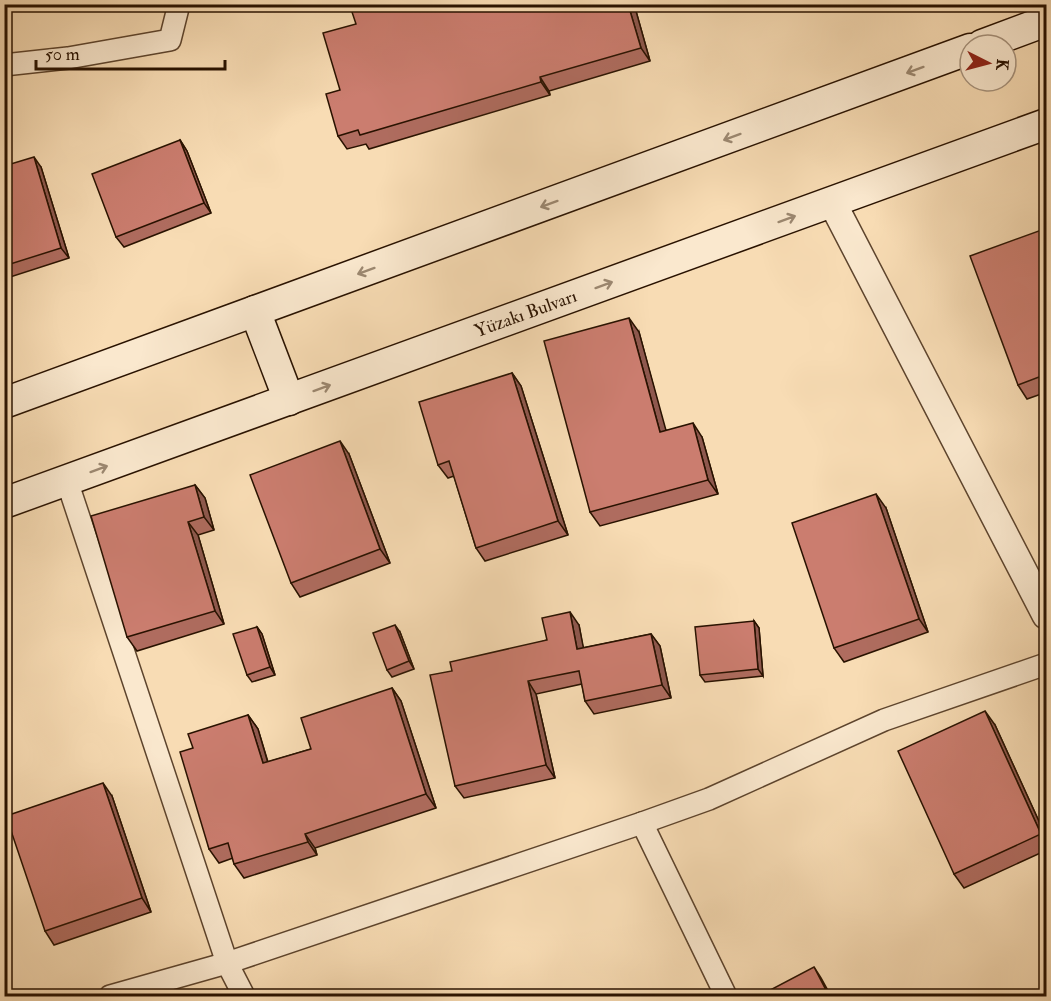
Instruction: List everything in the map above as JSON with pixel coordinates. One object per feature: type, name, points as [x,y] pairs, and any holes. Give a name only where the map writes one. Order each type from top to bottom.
[{"type":"main road","points":[[1014,33],[1047,21]]},
{"type":"main road","points":[[4,403],[958,53]]},
{"type":"main road","name":"Yüzakı Bulvarı","points":[[4,503],[1047,124]]},
{"type":"main road","points":[[255,311],[289,400]]},
{"type":"street","points":[[4,65],[69,58],[170,40],[179,4]]},
{"type":"street","points":[[832,202],[1047,615]]},
{"type":"street","points":[[67,481],[227,963],[244,996]]},
{"type":"street","points":[[110,996],[227,963],[710,799],[884,720],[1047,664]]},
{"type":"street","points":[[642,823],[726,996]]},
{"type":"building","points":[[366,4],[628,4],[641,48],[540,77],[541,82],[360,135],[358,130],[338,136],[326,94],[340,90],[323,33],[356,24],[351,9]]},
{"type":"building","points":[[180,140],[204,203],[116,237],[92,174]]},
{"type":"building","points":[[34,157],[61,248],[4,266],[4,166]]},
{"type":"building","points":[[1047,228],[1047,374],[1018,385],[970,256]]},
{"type":"building","points":[[629,318],[660,432],[693,423],[708,480],[590,512],[544,341]]},
{"type":"building","points":[[512,373],[558,521],[476,548],[449,461],[438,465],[419,402]]},
{"type":"building","points":[[340,441],[380,549],[291,583],[250,475]]},
{"type":"building","points":[[195,485],[204,517],[188,522],[215,611],[127,637],[91,516]]},
{"type":"building","points":[[876,494],[919,619],[834,648],[792,523]]},
{"type":"building","points":[[570,612],[577,649],[651,634],[662,685],[585,701],[579,671],[528,681],[546,765],[455,786],[430,675],[452,671],[450,662],[547,640],[542,618]]},
{"type":"building","points":[[754,621],[758,669],[700,675],[695,627]]},
{"type":"building","points":[[395,625],[409,661],[387,670],[373,633]]},
{"type":"building","points":[[257,627],[270,667],[247,675],[233,634]]},
{"type":"building","points":[[392,688],[426,794],[305,834],[308,842],[234,864],[228,843],[209,849],[180,752],[193,748],[188,734],[248,715],[263,763],[311,749],[301,718]]},
{"type":"building","points":[[985,711],[1041,834],[954,874],[898,751]]},
{"type":"building","points":[[103,783],[142,898],[45,931],[6,816]]},
{"type":"building","points":[[814,967],[829,996],[759,996]]}]
